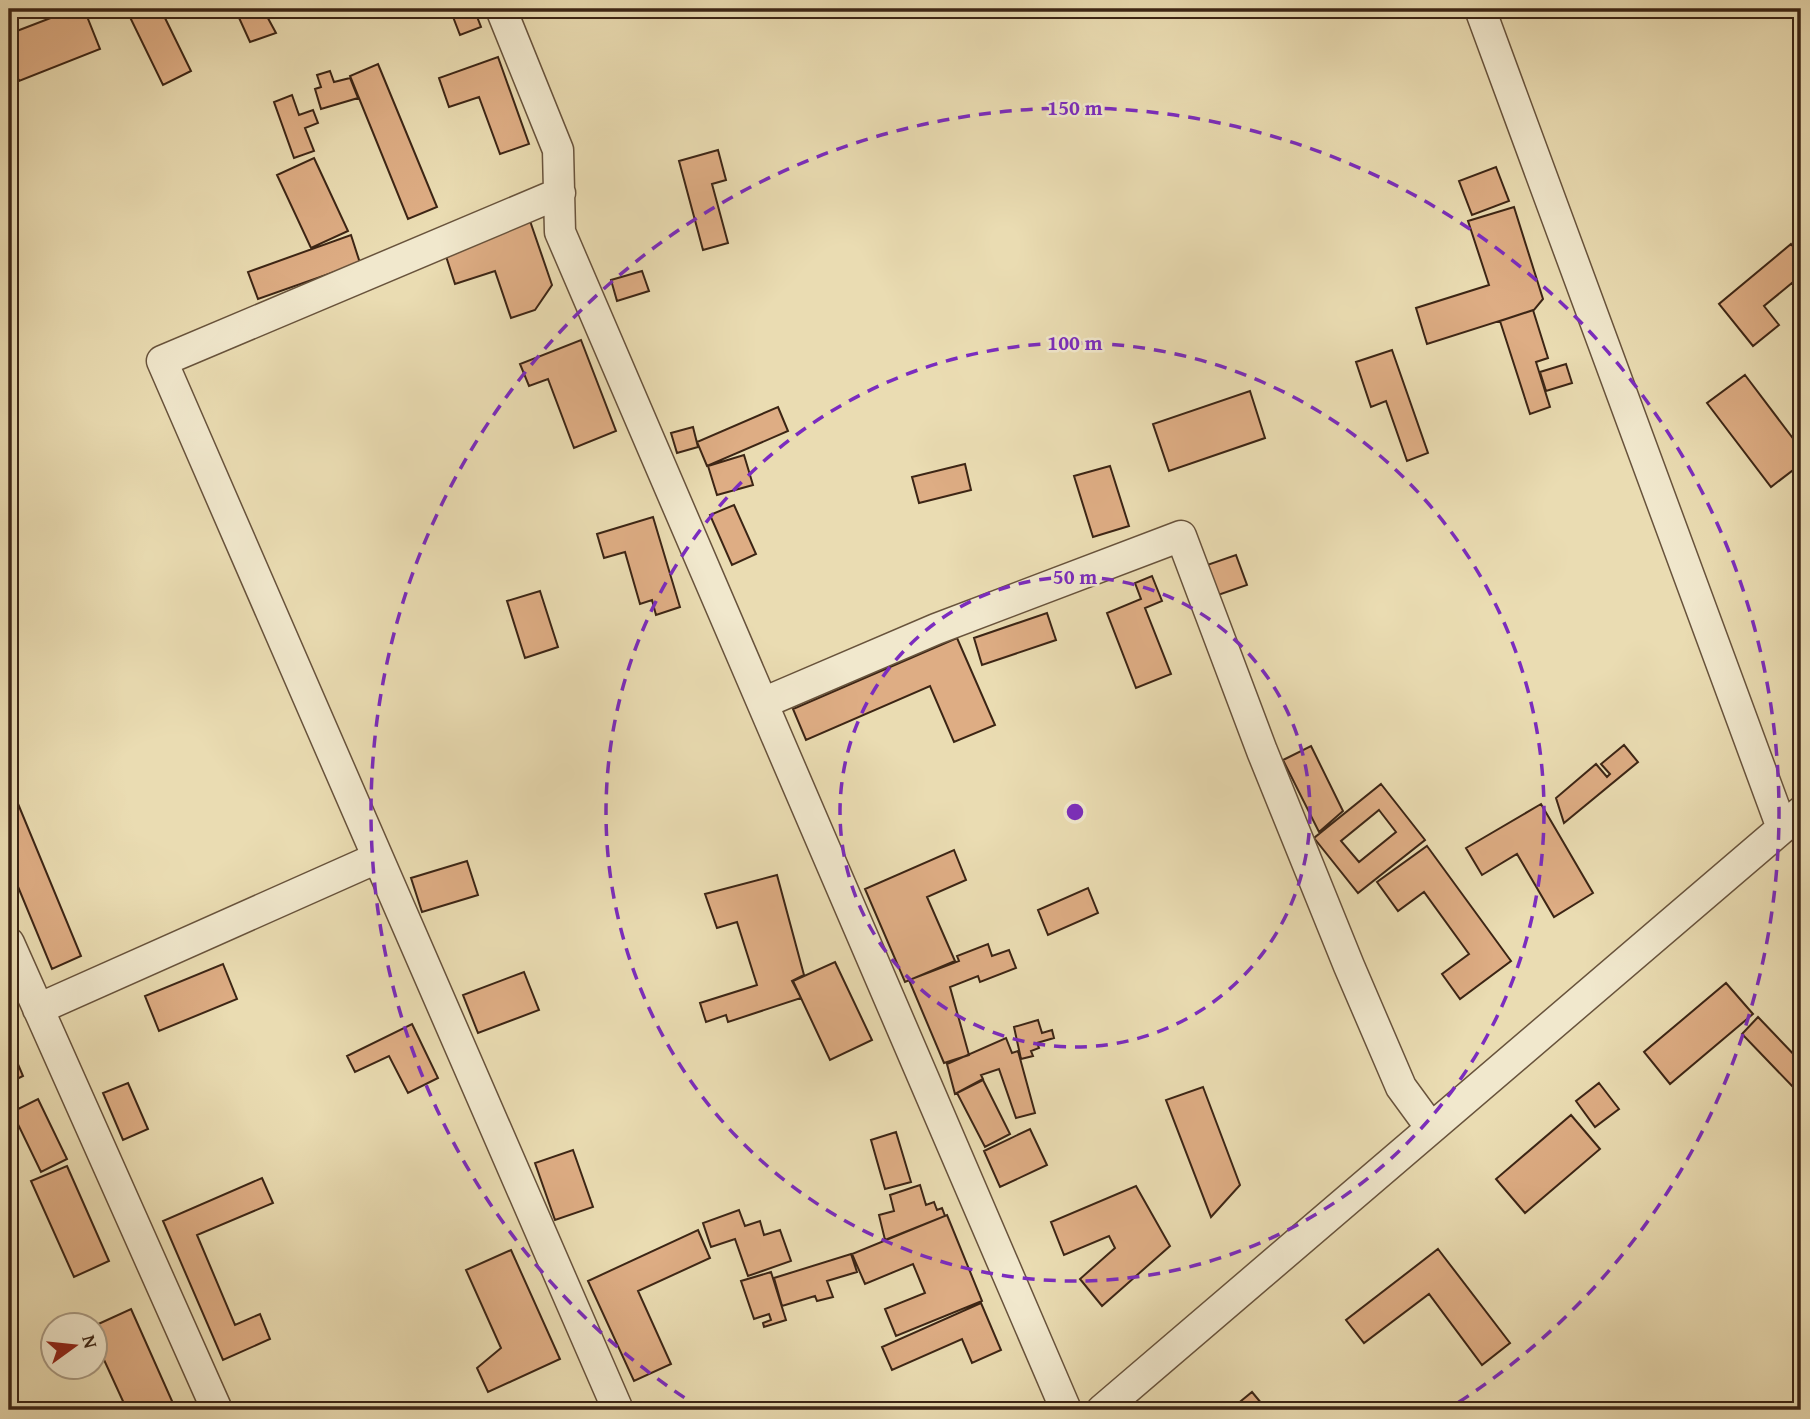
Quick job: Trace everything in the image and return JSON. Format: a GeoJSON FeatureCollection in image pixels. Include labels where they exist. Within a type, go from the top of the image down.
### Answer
{"type":"FeatureCollection","features":[{"type":"Feature","properties":{"kind":"street"},"geometry":{"type":"LineString","coordinates":[[501,9],[558,150],[560,232],[1066,1410]]}},
{"type":"Feature","properties":{"kind":"street"},"geometry":{"type":"LineString","coordinates":[[1117,1405],[1431,1128],[1791,820],[1480,9]]}},
{"type":"Feature","properties":{"kind":"street"},"geometry":{"type":"LineString","coordinates":[[560,193],[162,361],[618,1410]]}},
{"type":"Feature","properties":{"kind":"street"},"geometry":{"type":"LineString","coordinates":[[763,703],[936,629],[1181,536],[1262,751],[1349,966],[1401,1087],[1431,1128]]}},
{"type":"Feature","properties":{"kind":"street"},"geometry":{"type":"LineString","coordinates":[[38,1009],[377,858]]}},
{"type":"Feature","properties":{"kind":"street"},"geometry":{"type":"LineString","coordinates":[[9,943],[217,1410]]}},
{"type":"Feature","properties":{"kind":"building"},"geometry":{"type":"Polygon","coordinates":[[[74,9],[84,9],[100,49],[19,81],[14,69],[9,71],[9,34],[74,9]]]}},
{"type":"Feature","properties":{"kind":"building"},"geometry":{"type":"Polygon","coordinates":[[[126,9],[193,9],[165,18],[191,71],[163,85],[126,9]]]}},
{"type":"Feature","properties":{"kind":"building"},"geometry":{"type":"Polygon","coordinates":[[[235,9],[263,9],[276,33],[250,42],[235,9]]]}},
{"type":"Feature","properties":{"kind":"building"},"geometry":{"type":"Polygon","coordinates":[[[450,9],[474,9],[481,27],[460,35],[450,9]]]}},
{"type":"Feature","properties":{"kind":"building"},"geometry":{"type":"Polygon","coordinates":[[[498,57],[529,144],[500,154],[479,97],[449,107],[439,78],[498,57]]]}},
{"type":"Feature","properties":{"kind":"building"},"geometry":{"type":"Polygon","coordinates":[[[378,64],[437,207],[408,219],[350,76],[378,64]]]}},
{"type":"Feature","properties":{"kind":"building"},"geometry":{"type":"Polygon","coordinates":[[[330,71],[334,82],[350,78],[358,98],[321,109],[315,89],[321,87],[317,75],[330,71]]]}},
{"type":"Feature","properties":{"kind":"building"},"geometry":{"type":"Polygon","coordinates":[[[292,95],[299,115],[313,110],[318,123],[305,128],[314,151],[294,158],[274,102],[292,95]]]}},
{"type":"Feature","properties":{"kind":"building"},"geometry":{"type":"Polygon","coordinates":[[[718,150],[726,180],[712,184],[728,243],[703,250],[679,161],[718,150]]]}},
{"type":"Feature","properties":{"kind":"building"},"geometry":{"type":"Polygon","coordinates":[[[314,158],[348,231],[311,248],[277,175],[314,158]]]}},
{"type":"Feature","properties":{"kind":"building"},"geometry":{"type":"Polygon","coordinates":[[[1496,167],[1509,201],[1472,215],[1459,181],[1496,167]]]}},
{"type":"Feature","properties":{"kind":"building"},"geometry":{"type":"Polygon","coordinates":[[[1514,207],[1543,299],[1534,310],[1427,344],[1416,308],[1489,285],[1468,221],[1514,207]]]}},
{"type":"Feature","properties":{"kind":"building"},"geometry":{"type":"Polygon","coordinates":[[[529,218],[552,285],[535,310],[511,318],[495,271],[455,284],[443,247],[529,218]]]}},
{"type":"Feature","properties":{"kind":"building"},"geometry":{"type":"Polygon","coordinates":[[[351,235],[360,263],[258,299],[248,272],[351,235]]]}},
{"type":"Feature","properties":{"kind":"building"},"geometry":{"type":"Polygon","coordinates":[[[1791,244],[1801,257],[1801,294],[1792,283],[1764,306],[1779,325],[1753,346],[1719,304],[1791,244]]]}},
{"type":"Feature","properties":{"kind":"building"},"geometry":{"type":"Polygon","coordinates":[[[642,271],[649,291],[617,301],[611,280],[642,271]]]}},
{"type":"Feature","properties":{"kind":"building"},"geometry":{"type":"Polygon","coordinates":[[[1533,310],[1548,358],[1536,362],[1550,407],[1530,414],[1500,321],[1533,310]]]}},
{"type":"Feature","properties":{"kind":"building"},"geometry":{"type":"Polygon","coordinates":[[[581,340],[616,431],[574,448],[548,379],[529,386],[520,364],[581,340]]]}},
{"type":"Feature","properties":{"kind":"building"},"geometry":{"type":"Polygon","coordinates":[[[1392,350],[1428,453],[1407,461],[1386,401],[1371,407],[1356,362],[1392,350]]]}},
{"type":"Feature","properties":{"kind":"building"},"geometry":{"type":"Polygon","coordinates":[[[1566,364],[1572,383],[1546,391],[1540,372],[1566,364]]]}},
{"type":"Feature","properties":{"kind":"building"},"geometry":{"type":"Polygon","coordinates":[[[1745,375],[1801,449],[1801,464],[1771,487],[1707,403],[1745,375]]]}},
{"type":"Feature","properties":{"kind":"building"},"geometry":{"type":"Polygon","coordinates":[[[1250,391],[1265,438],[1169,471],[1153,424],[1250,391]]]}},
{"type":"Feature","properties":{"kind":"building"},"geometry":{"type":"Polygon","coordinates":[[[778,407],[788,431],[707,466],[697,442],[778,407]]]}},
{"type":"Feature","properties":{"kind":"building"},"geometry":{"type":"Polygon","coordinates":[[[693,427],[698,447],[677,453],[671,433],[693,427]]]}},
{"type":"Feature","properties":{"kind":"building"},"geometry":{"type":"Polygon","coordinates":[[[744,455],[753,485],[717,495],[708,466],[744,455]]]}},
{"type":"Feature","properties":{"kind":"building"},"geometry":{"type":"Polygon","coordinates":[[[965,464],[971,490],[919,503],[912,477],[965,464]]]}},
{"type":"Feature","properties":{"kind":"building"},"geometry":{"type":"Polygon","coordinates":[[[1110,466],[1129,526],[1093,537],[1074,476],[1110,466]]]}},
{"type":"Feature","properties":{"kind":"building"},"geometry":{"type":"Polygon","coordinates":[[[734,505],[756,554],[732,565],[710,515],[734,505]]]}},
{"type":"Feature","properties":{"kind":"building"},"geometry":{"type":"Polygon","coordinates":[[[653,517],[680,607],[656,615],[652,600],[640,604],[625,552],[604,558],[597,534],[653,517]]]}},
{"type":"Feature","properties":{"kind":"building"},"geometry":{"type":"Polygon","coordinates":[[[1236,555],[1247,585],[1218,595],[1207,565],[1236,555]]]}},
{"type":"Feature","properties":{"kind":"building"},"geometry":{"type":"Polygon","coordinates":[[[1152,576],[1162,601],[1145,608],[1171,674],[1136,688],[1107,613],[1141,599],[1135,583],[1152,576]]]}},
{"type":"Feature","properties":{"kind":"building"},"geometry":{"type":"Polygon","coordinates":[[[540,591],[558,647],[525,658],[507,601],[540,591]]]}},
{"type":"Feature","properties":{"kind":"building"},"geometry":{"type":"Polygon","coordinates":[[[1047,613],[1056,640],[982,665],[974,638],[1047,613]]]}},
{"type":"Feature","properties":{"kind":"building"},"geometry":{"type":"Polygon","coordinates":[[[957,638],[995,725],[954,742],[930,686],[806,740],[793,709],[957,638]]]}},
{"type":"Feature","properties":{"kind":"building"},"geometry":{"type":"Polygon","coordinates":[[[1624,745],[1638,762],[1564,823],[1556,798],[1596,764],[1607,777],[1610,774],[1601,764],[1624,745]]]}},
{"type":"Feature","properties":{"kind":"building"},"geometry":{"type":"Polygon","coordinates":[[[1311,746],[1343,811],[1319,832],[1283,760],[1311,746]]]}},
{"type":"Feature","properties":{"kind":"building"},"geometry":{"type":"Polygon","coordinates":[[[9,782],[81,956],[52,969],[9,865],[9,782]]]}},
{"type":"Feature","properties":{"kind":"building"},"geometry":{"type":"Polygon","coordinates":[[[1381,784],[1425,840],[1358,893],[1314,838],[1381,784]],[[1379,810],[1341,841],[1359,862],[1396,832],[1379,810]]]}},
{"type":"Feature","properties":{"kind":"building"},"geometry":{"type":"Polygon","coordinates":[[[1541,804],[1593,893],[1554,917],[1517,854],[1482,875],[1466,848],[1541,804]]]}},
{"type":"Feature","properties":{"kind":"building"},"geometry":{"type":"Polygon","coordinates":[[[1427,846],[1511,961],[1460,999],[1442,974],[1469,954],[1424,892],[1398,911],[1377,882],[1427,846]]]}},
{"type":"Feature","properties":{"kind":"building"},"geometry":{"type":"Polygon","coordinates":[[[954,850],[966,880],[927,897],[955,961],[905,982],[865,889],[954,850]]]}},
{"type":"Feature","properties":{"kind":"building"},"geometry":{"type":"Polygon","coordinates":[[[467,861],[478,895],[422,912],[411,878],[467,861]]]}},
{"type":"Feature","properties":{"kind":"building"},"geometry":{"type":"Polygon","coordinates":[[[777,875],[804,975],[792,981],[801,998],[728,1022],[726,1015],[706,1022],[700,1003],[757,985],[737,922],[717,928],[705,894],[777,875]]]}},
{"type":"Feature","properties":{"kind":"building"},"geometry":{"type":"Polygon","coordinates":[[[1088,888],[1098,913],[1048,935],[1038,910],[1088,888]]]}},
{"type":"Feature","properties":{"kind":"building"},"geometry":{"type":"Polygon","coordinates":[[[988,944],[992,956],[1009,950],[1016,968],[980,982],[978,976],[950,987],[969,1055],[944,1063],[909,980],[959,961],[957,956],[988,944]]]}},
{"type":"Feature","properties":{"kind":"building"},"geometry":{"type":"Polygon","coordinates":[[[835,962],[872,1040],[830,1060],[793,981],[835,962]]]}},
{"type":"Feature","properties":{"kind":"building"},"geometry":{"type":"Polygon","coordinates":[[[223,964],[237,999],[159,1031],[145,996],[223,964]]]}},
{"type":"Feature","properties":{"kind":"building"},"geometry":{"type":"Polygon","coordinates":[[[524,972],[539,1010],[478,1033],[463,995],[524,972]]]}},
{"type":"Feature","properties":{"kind":"building"},"geometry":{"type":"Polygon","coordinates":[[[1726,983],[1753,1014],[1670,1084],[1644,1052],[1726,983]]]}},
{"type":"Feature","properties":{"kind":"building"},"geometry":{"type":"Polygon","coordinates":[[[1758,1017],[1801,1062],[1801,1083],[1795,1089],[1742,1034],[1758,1017]]]}},
{"type":"Feature","properties":{"kind":"building"},"geometry":{"type":"Polygon","coordinates":[[[1038,1020],[1042,1033],[1052,1030],[1054,1038],[1037,1043],[1039,1048],[1031,1051],[1033,1056],[1021,1059],[1014,1027],[1038,1020]]]}},
{"type":"Feature","properties":{"kind":"building"},"geometry":{"type":"Polygon","coordinates":[[[412,1024],[438,1078],[408,1093],[389,1056],[355,1072],[347,1056],[412,1024]]]}},
{"type":"Feature","properties":{"kind":"building"},"geometry":{"type":"Polygon","coordinates":[[[1006,1038],[1012,1053],[1018,1051],[1035,1113],[1016,1118],[999,1069],[981,1075],[983,1079],[955,1094],[947,1064],[1006,1038]]]}},
{"type":"Feature","properties":{"kind":"building"},"geometry":{"type":"Polygon","coordinates":[[[9,1043],[23,1076],[9,1083],[9,1043]]]}},
{"type":"Feature","properties":{"kind":"building"},"geometry":{"type":"Polygon","coordinates":[[[983,1080],[1010,1134],[985,1147],[957,1093],[983,1080]]]}},
{"type":"Feature","properties":{"kind":"building"},"geometry":{"type":"Polygon","coordinates":[[[128,1083],[148,1129],[123,1140],[103,1093],[128,1083]]]}},
{"type":"Feature","properties":{"kind":"building"},"geometry":{"type":"Polygon","coordinates":[[[1599,1083],[1619,1109],[1595,1127],[1576,1101],[1599,1083]]]}},
{"type":"Feature","properties":{"kind":"building"},"geometry":{"type":"Polygon","coordinates":[[[1203,1087],[1240,1185],[1211,1217],[1166,1100],[1203,1087]]]}},
{"type":"Feature","properties":{"kind":"building"},"geometry":{"type":"Polygon","coordinates":[[[38,1099],[67,1159],[41,1172],[12,1112],[38,1099]]]}},
{"type":"Feature","properties":{"kind":"building"},"geometry":{"type":"Polygon","coordinates":[[[1571,1115],[1600,1149],[1525,1213],[1496,1179],[1571,1115]]]}},
{"type":"Feature","properties":{"kind":"building"},"geometry":{"type":"Polygon","coordinates":[[[1030,1129],[1047,1165],[1000,1187],[984,1151],[1030,1129]]]}},
{"type":"Feature","properties":{"kind":"building"},"geometry":{"type":"Polygon","coordinates":[[[896,1132],[911,1182],[885,1189],[871,1140],[896,1132]]]}},
{"type":"Feature","properties":{"kind":"building"},"geometry":{"type":"Polygon","coordinates":[[[573,1150],[593,1207],[555,1220],[535,1163],[573,1150]]]}},
{"type":"Feature","properties":{"kind":"building"},"geometry":{"type":"Polygon","coordinates":[[[67,1166],[109,1261],[74,1277],[31,1181],[67,1166]]]}},
{"type":"Feature","properties":{"kind":"building"},"geometry":{"type":"Polygon","coordinates":[[[262,1178],[273,1203],[197,1235],[235,1325],[260,1314],[270,1339],[223,1360],[163,1221],[262,1178]]]}},
{"type":"Feature","properties":{"kind":"building"},"geometry":{"type":"Polygon","coordinates":[[[920,1185],[926,1205],[934,1202],[937,1210],[942,1208],[945,1216],[885,1240],[879,1215],[894,1211],[890,1195],[920,1185]]]}},
{"type":"Feature","properties":{"kind":"building"},"geometry":{"type":"Polygon","coordinates":[[[1136,1186],[1170,1246],[1102,1306],[1080,1279],[1115,1248],[1109,1236],[1064,1255],[1051,1222],[1136,1186]]]}},
{"type":"Feature","properties":{"kind":"building"},"geometry":{"type":"Polygon","coordinates":[[[739,1210],[745,1226],[760,1221],[764,1235],[780,1230],[791,1261],[748,1276],[735,1239],[711,1247],[703,1223],[739,1210]]]}},
{"type":"Feature","properties":{"kind":"building"},"geometry":{"type":"Polygon","coordinates":[[[947,1215],[982,1301],[896,1336],[885,1309],[925,1293],[913,1264],[865,1284],[852,1254],[947,1215]]]}},
{"type":"Feature","properties":{"kind":"building"},"geometry":{"type":"Polygon","coordinates":[[[698,1230],[710,1258],[638,1291],[671,1364],[634,1381],[588,1281],[698,1230]]]}},
{"type":"Feature","properties":{"kind":"building"},"geometry":{"type":"Polygon","coordinates":[[[1438,1249],[1510,1343],[1482,1365],[1429,1294],[1364,1343],[1346,1320],[1438,1249]]]}},
{"type":"Feature","properties":{"kind":"building"},"geometry":{"type":"Polygon","coordinates":[[[511,1250],[560,1359],[488,1392],[477,1368],[501,1348],[466,1270],[511,1250]]]}},
{"type":"Feature","properties":{"kind":"building"},"geometry":{"type":"Polygon","coordinates":[[[851,1254],[857,1272],[827,1281],[833,1297],[817,1301],[815,1296],[782,1306],[774,1278],[851,1254]]]}},
{"type":"Feature","properties":{"kind":"building"},"geometry":{"type":"Polygon","coordinates":[[[771,1272],[786,1320],[764,1327],[763,1323],[771,1320],[769,1314],[754,1319],[741,1281],[771,1272]]]}},
{"type":"Feature","properties":{"kind":"building"},"geometry":{"type":"Polygon","coordinates":[[[981,1303],[1001,1350],[972,1363],[962,1339],[892,1370],[882,1347],[981,1303]]]}},
{"type":"Feature","properties":{"kind":"building"},"geometry":{"type":"Polygon","coordinates":[[[131,1309],[176,1410],[127,1410],[108,1369],[108,1320],[131,1309]]]}},
{"type":"Feature","properties":{"kind":"building"},"geometry":{"type":"Polygon","coordinates":[[[1252,1392],[1267,1410],[1230,1410],[1252,1392]]]}}]}
